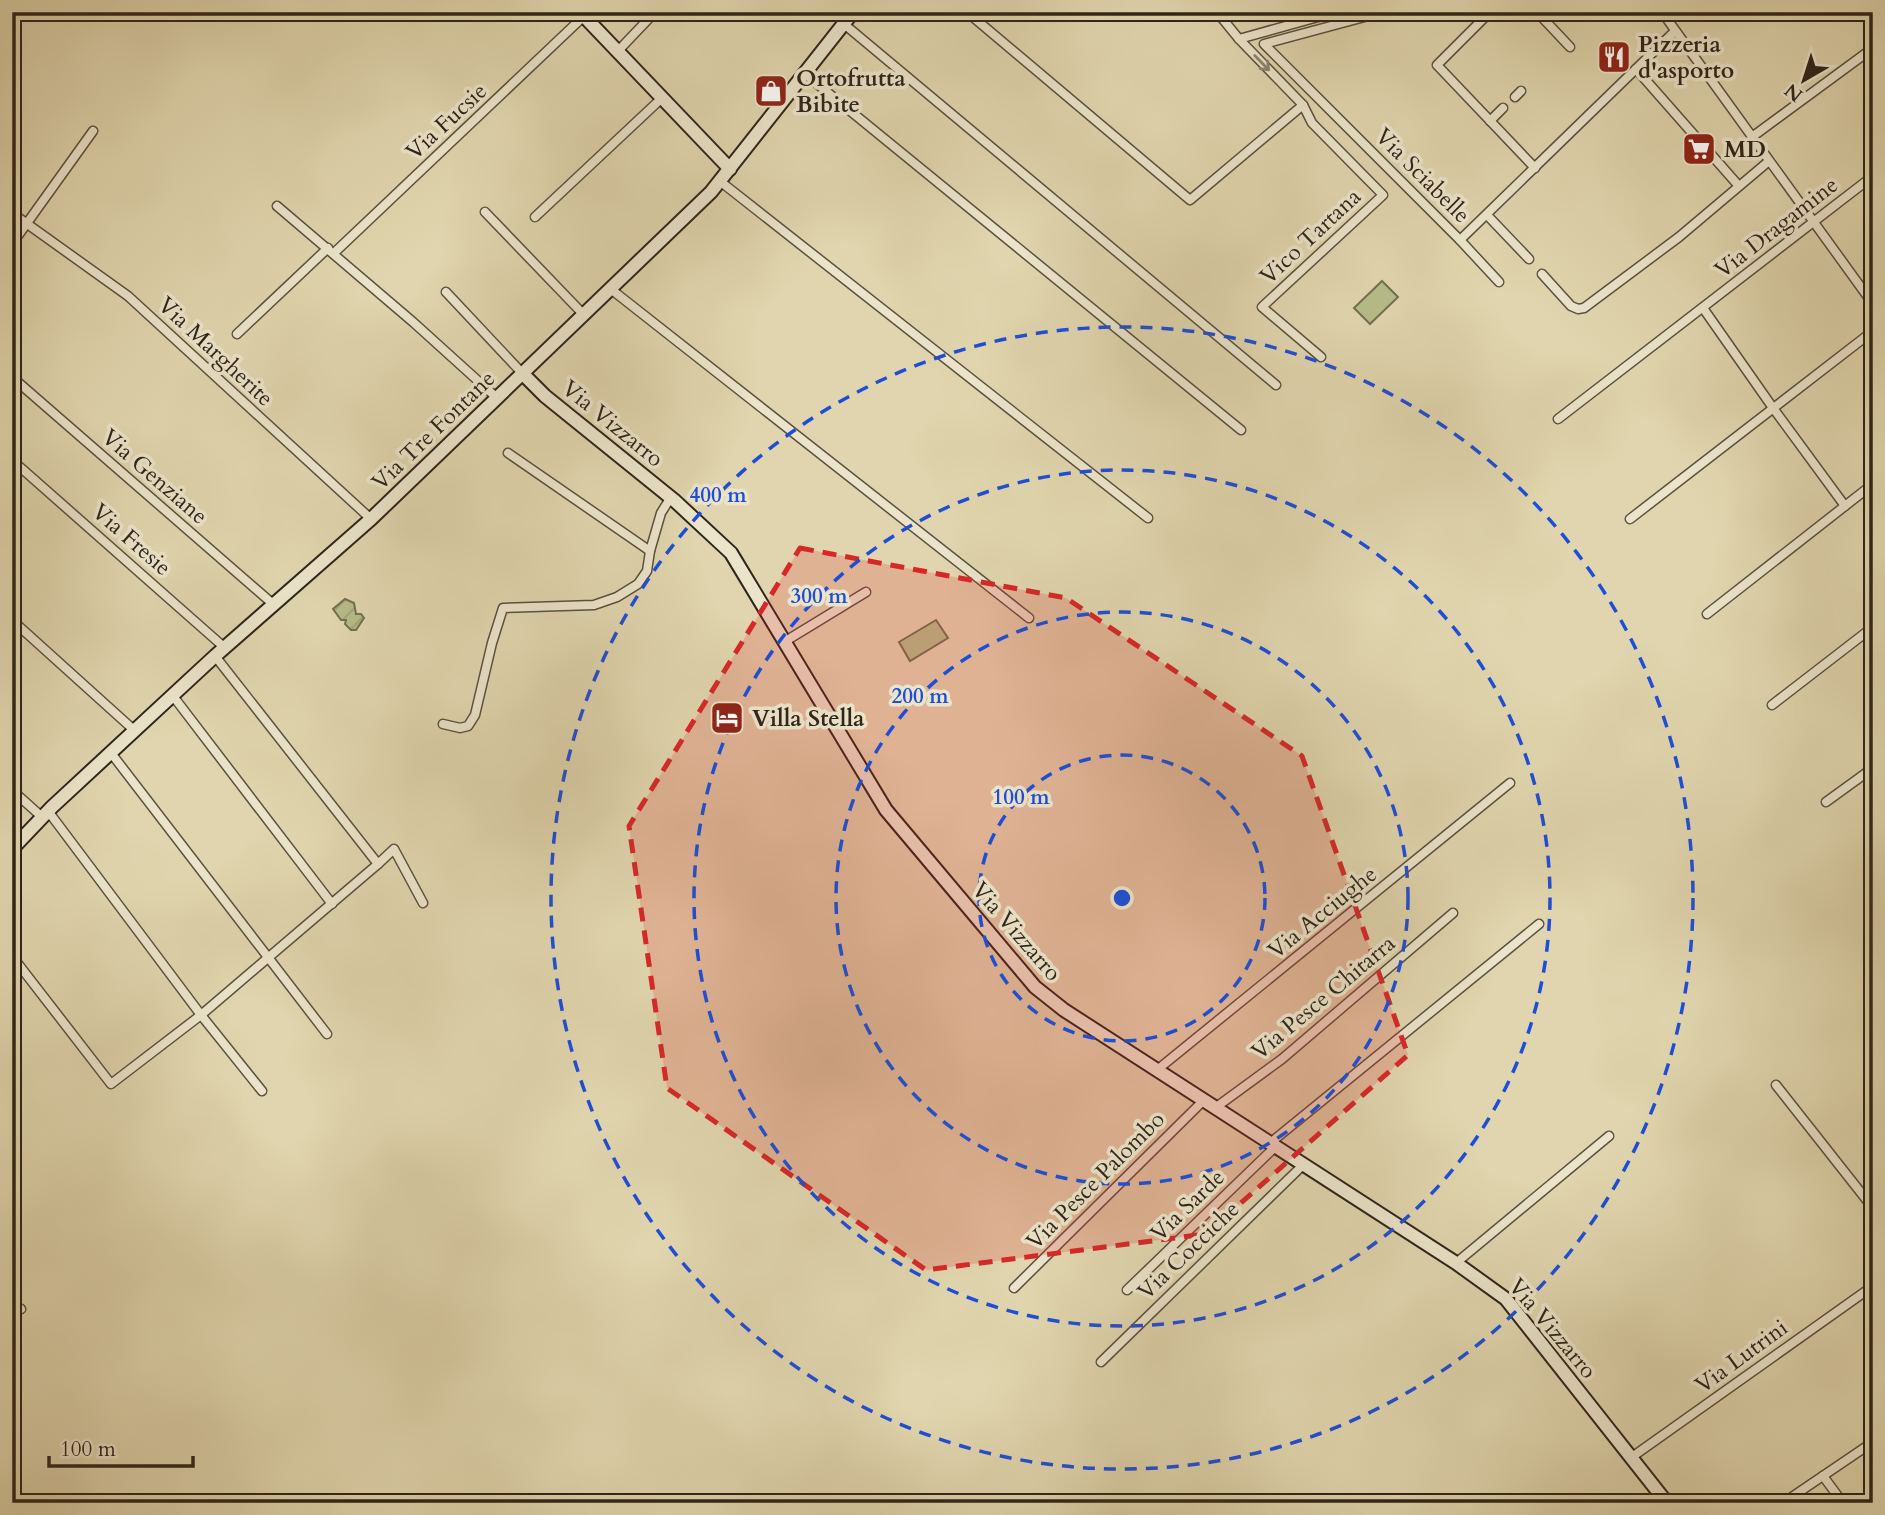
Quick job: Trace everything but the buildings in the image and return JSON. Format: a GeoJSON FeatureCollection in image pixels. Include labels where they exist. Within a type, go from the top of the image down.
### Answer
{"type":"FeatureCollection","features":[{"type":"Feature","properties":{"kind":"street"},"geometry":{"type":"LineString","coordinates":[[618,51],[655,12]]}},
{"type":"Feature","properties":{"kind":"street"},"geometry":{"type":"LineString","coordinates":[[835,12],[848,19],[1276,384]]}},
{"type":"Feature","properties":{"kind":"street"},"geometry":{"type":"LineString","coordinates":[[967,12],[1190,200],[1303,105]]}},
{"type":"Feature","properties":{"kind":"street","name":"Vico Tartana"},"geometry":{"type":"LineString","coordinates":[[1217,12],[1239,39],[1303,105],[1312,123],[1383,195],[1262,307],[1321,357]]}},
{"type":"Feature","properties":{"kind":"street"},"geometry":{"type":"LineString","coordinates":[[1239,39],[1336,12]]}},
{"type":"Feature","properties":{"kind":"street","name":"Via Sciabelle"},"geometry":{"type":"LineString","coordinates":[[1383,12],[1264,44],[1460,240],[1675,31]]}},
{"type":"Feature","properties":{"kind":"street"},"geometry":{"type":"LineString","coordinates":[[1490,12],[1437,65],[1535,168]]}},
{"type":"Feature","properties":{"kind":"street"},"geometry":{"type":"LineString","coordinates":[[1537,12],[1570,47]]}},
{"type":"Feature","properties":{"kind":"street"},"geometry":{"type":"LineString","coordinates":[[1662,12],[1873,304]]}},
{"type":"Feature","properties":{"kind":"street"},"geometry":{"type":"LineString","coordinates":[[582,14],[730,169]]}},
{"type":"Feature","properties":{"kind":"street","name":"Via Fucsie"},"geometry":{"type":"LineString","coordinates":[[237,334],[331,251],[582,14]]}},
{"type":"Feature","properties":{"kind":"street","name":"Via Tre Fontane"},"geometry":{"type":"LineString","coordinates":[[12,849],[45,814],[215,656],[370,519],[612,290],[721,182],[848,19]]}},
{"type":"Feature","properties":{"kind":"street"},"geometry":{"type":"LineString","coordinates":[[1752,137],[1873,48]]}},
{"type":"Feature","properties":{"kind":"street"},"geometry":{"type":"LineString","coordinates":[[1636,69],[1738,185]]}},
{"type":"Feature","properties":{"kind":"street"},"geometry":{"type":"LineString","coordinates":[[805,74],[1241,430]]}},
{"type":"Feature","properties":{"kind":"street"},"geometry":{"type":"LineString","coordinates":[[535,217],[663,97]]}},
{"type":"Feature","properties":{"kind":"street"},"geometry":{"type":"LineString","coordinates":[[1490,121],[1503,108]]}},
{"type":"Feature","properties":{"kind":"street"},"geometry":{"type":"LineString","coordinates":[[12,244],[93,131]]}},
{"type":"Feature","properties":{"kind":"street"},"geometry":{"type":"LineString","coordinates":[[1542,274],[1572,306],[1584,308],[1679,237],[1769,161]]}},
{"type":"Feature","properties":{"kind":"street","name":"Via Dragamine"},"geometry":{"type":"LineString","coordinates":[[1558,419],[1873,176]]}},
{"type":"Feature","properties":{"kind":"street"},"geometry":{"type":"LineString","coordinates":[[721,182],[1147,518]]}},
{"type":"Feature","properties":{"kind":"street"},"geometry":{"type":"LineString","coordinates":[[277,206],[497,398]]}},
{"type":"Feature","properties":{"kind":"street"},"geometry":{"type":"LineString","coordinates":[[485,212],[584,315]]}},
{"type":"Feature","properties":{"kind":"street","name":"Via Margherite"},"geometry":{"type":"LineString","coordinates":[[12,213],[128,296],[370,519]]}},
{"type":"Feature","properties":{"kind":"street"},"geometry":{"type":"LineString","coordinates":[[1487,215],[1529,259]]}},
{"type":"Feature","properties":{"kind":"street"},"geometry":{"type":"LineString","coordinates":[[1460,240],[1499,282]]}},
{"type":"Feature","properties":{"kind":"street"},"geometry":{"type":"LineString","coordinates":[[612,290],[1029,618]]}},
{"type":"Feature","properties":{"kind":"street"},"geometry":{"type":"LineString","coordinates":[[446,292],[522,373]]}},
{"type":"Feature","properties":{"kind":"street"},"geometry":{"type":"LineString","coordinates":[[1703,308],[1845,506]]}},
{"type":"Feature","properties":{"kind":"street"},"geometry":{"type":"LineString","coordinates":[[1630,519],[1873,331]]}},
{"type":"Feature","properties":{"kind":"street","name":"Via Vizzarro"},"geometry":{"type":"LineString","coordinates":[[522,373],[545,396],[671,497],[736,559],[886,810],[1047,998],[1271,1146],[1456,1263],[1506,1299],[1667,1503]]}},
{"type":"Feature","properties":{"kind":"street","name":"Via Genziane"},"geometry":{"type":"LineString","coordinates":[[12,377],[274,604]]}},
{"type":"Feature","properties":{"kind":"street"},"geometry":{"type":"LineString","coordinates":[[508,453],[650,551]]}},
{"type":"Feature","properties":{"kind":"street","name":"Via Fresie"},"geometry":{"type":"LineString","coordinates":[[12,460],[225,648]]}},
{"type":"Feature","properties":{"kind":"street"},"geometry":{"type":"LineString","coordinates":[[1707,614],[1873,484]]}},
{"type":"Feature","properties":{"kind":"street"},"geometry":{"type":"LineString","coordinates":[[443,724],[460,728],[468,726],[475,715],[503,608],[584,606],[617,597],[644,579],[661,513],[671,497]]}},
{"type":"Feature","properties":{"kind":"street"},"geometry":{"type":"LineString","coordinates":[[784,642],[866,592]]}},
{"type":"Feature","properties":{"kind":"street"},"geometry":{"type":"LineString","coordinates":[[12,620],[135,731]]}},
{"type":"Feature","properties":{"kind":"street"},"geometry":{"type":"LineString","coordinates":[[1772,705],[1873,627]]}},
{"type":"Feature","properties":{"kind":"street"},"geometry":{"type":"LineString","coordinates":[[215,656],[379,864]]}},
{"type":"Feature","properties":{"kind":"street"},"geometry":{"type":"LineString","coordinates":[[173,696],[332,904]]}},
{"type":"Feature","properties":{"kind":"street"},"geometry":{"type":"LineString","coordinates":[[111,753],[327,1034]]}},
{"type":"Feature","properties":{"kind":"street"},"geometry":{"type":"LineString","coordinates":[[1826,802],[1869,770],[1873,781]]}},
{"type":"Feature","properties":{"kind":"street","name":"Via Acciughe"},"geometry":{"type":"LineString","coordinates":[[1157,1070],[1510,783]]}},
{"type":"Feature","properties":{"kind":"street"},"geometry":{"type":"LineString","coordinates":[[12,790],[45,814],[262,1091]]}},
{"type":"Feature","properties":{"kind":"street"},"geometry":{"type":"LineString","coordinates":[[12,957],[111,1084],[201,1015],[394,849],[423,903]]}},
{"type":"Feature","properties":{"kind":"street","name":"Via Pesce Chitarra"},"geometry":{"type":"LineString","coordinates":[[1215,1108],[1282,1059],[1453,913]]}},
{"type":"Feature","properties":{"kind":"street","name":"Via Sarde"},"geometry":{"type":"LineString","coordinates":[[1127,1290],[1271,1146],[1539,924]]}},
{"type":"Feature","properties":{"kind":"street"},"geometry":{"type":"LineString","coordinates":[[1776,1085],[1873,1208]]}},
{"type":"Feature","properties":{"kind":"street","name":"Via Pesce Palombo"},"geometry":{"type":"LineString","coordinates":[[1014,1287],[1203,1101]]}},
{"type":"Feature","properties":{"kind":"street"},"geometry":{"type":"LineString","coordinates":[[1456,1263],[1609,1136]]}},
{"type":"Feature","properties":{"kind":"street","name":"Via Cocciche"},"geometry":{"type":"LineString","coordinates":[[1101,1362],[1302,1166]]}},
{"type":"Feature","properties":{"kind":"street","name":"Via Lutrini"},"geometry":{"type":"LineString","coordinates":[[1632,1457],[1873,1286]]}},
{"type":"Feature","properties":{"kind":"street"},"geometry":{"type":"LineString","coordinates":[[1783,1503],[1873,1442]]}},
{"type":"Feature","properties":{"kind":"street"},"geometry":{"type":"LineString","coordinates":[[1823,1476],[1843,1503]]}},
{"type":"Feature","properties":{"kind":"highlighted area"},"geometry":{"type":"Polygon","coordinates":[[[800,548],[1066,598],[1302,756],[1408,1055],[1206,1234],[926,1270],[667,1088],[629,826],[800,548]]]}},
{"type":"Feature","properties":{"kind":"green space"},"geometry":{"type":"Polygon","coordinates":[[[1382,281],[1398,297],[1370,324],[1354,308],[1382,281]]]}},
{"type":"Feature","properties":{"kind":"green space"},"geometry":{"type":"Polygon","coordinates":[[[345,599],[354,603],[356,614],[361,614],[364,618],[356,630],[351,630],[345,624],[346,620],[341,620],[333,609],[345,599]]]}},
{"type":"Feature","properties":{"kind":"green space"},"geometry":{"type":"Polygon","coordinates":[[[936,620],[948,638],[910,661],[899,642],[936,620]]]}},
{"type":"Feature","properties":{"kind":"place","name":"Pizzeria d'asporto"},"geometry":{"type":"Point","coordinates":[1614,57]}},
{"type":"Feature","properties":{"kind":"place","name":"Ortofrutta Bibite"},"geometry":{"type":"Point","coordinates":[771,91]}},
{"type":"Feature","properties":{"kind":"place","name":"MD"},"geometry":{"type":"Point","coordinates":[1699,149]}},
{"type":"Feature","properties":{"kind":"place","name":"Villa Stella"},"geometry":{"type":"Point","coordinates":[727,718]}}]}
